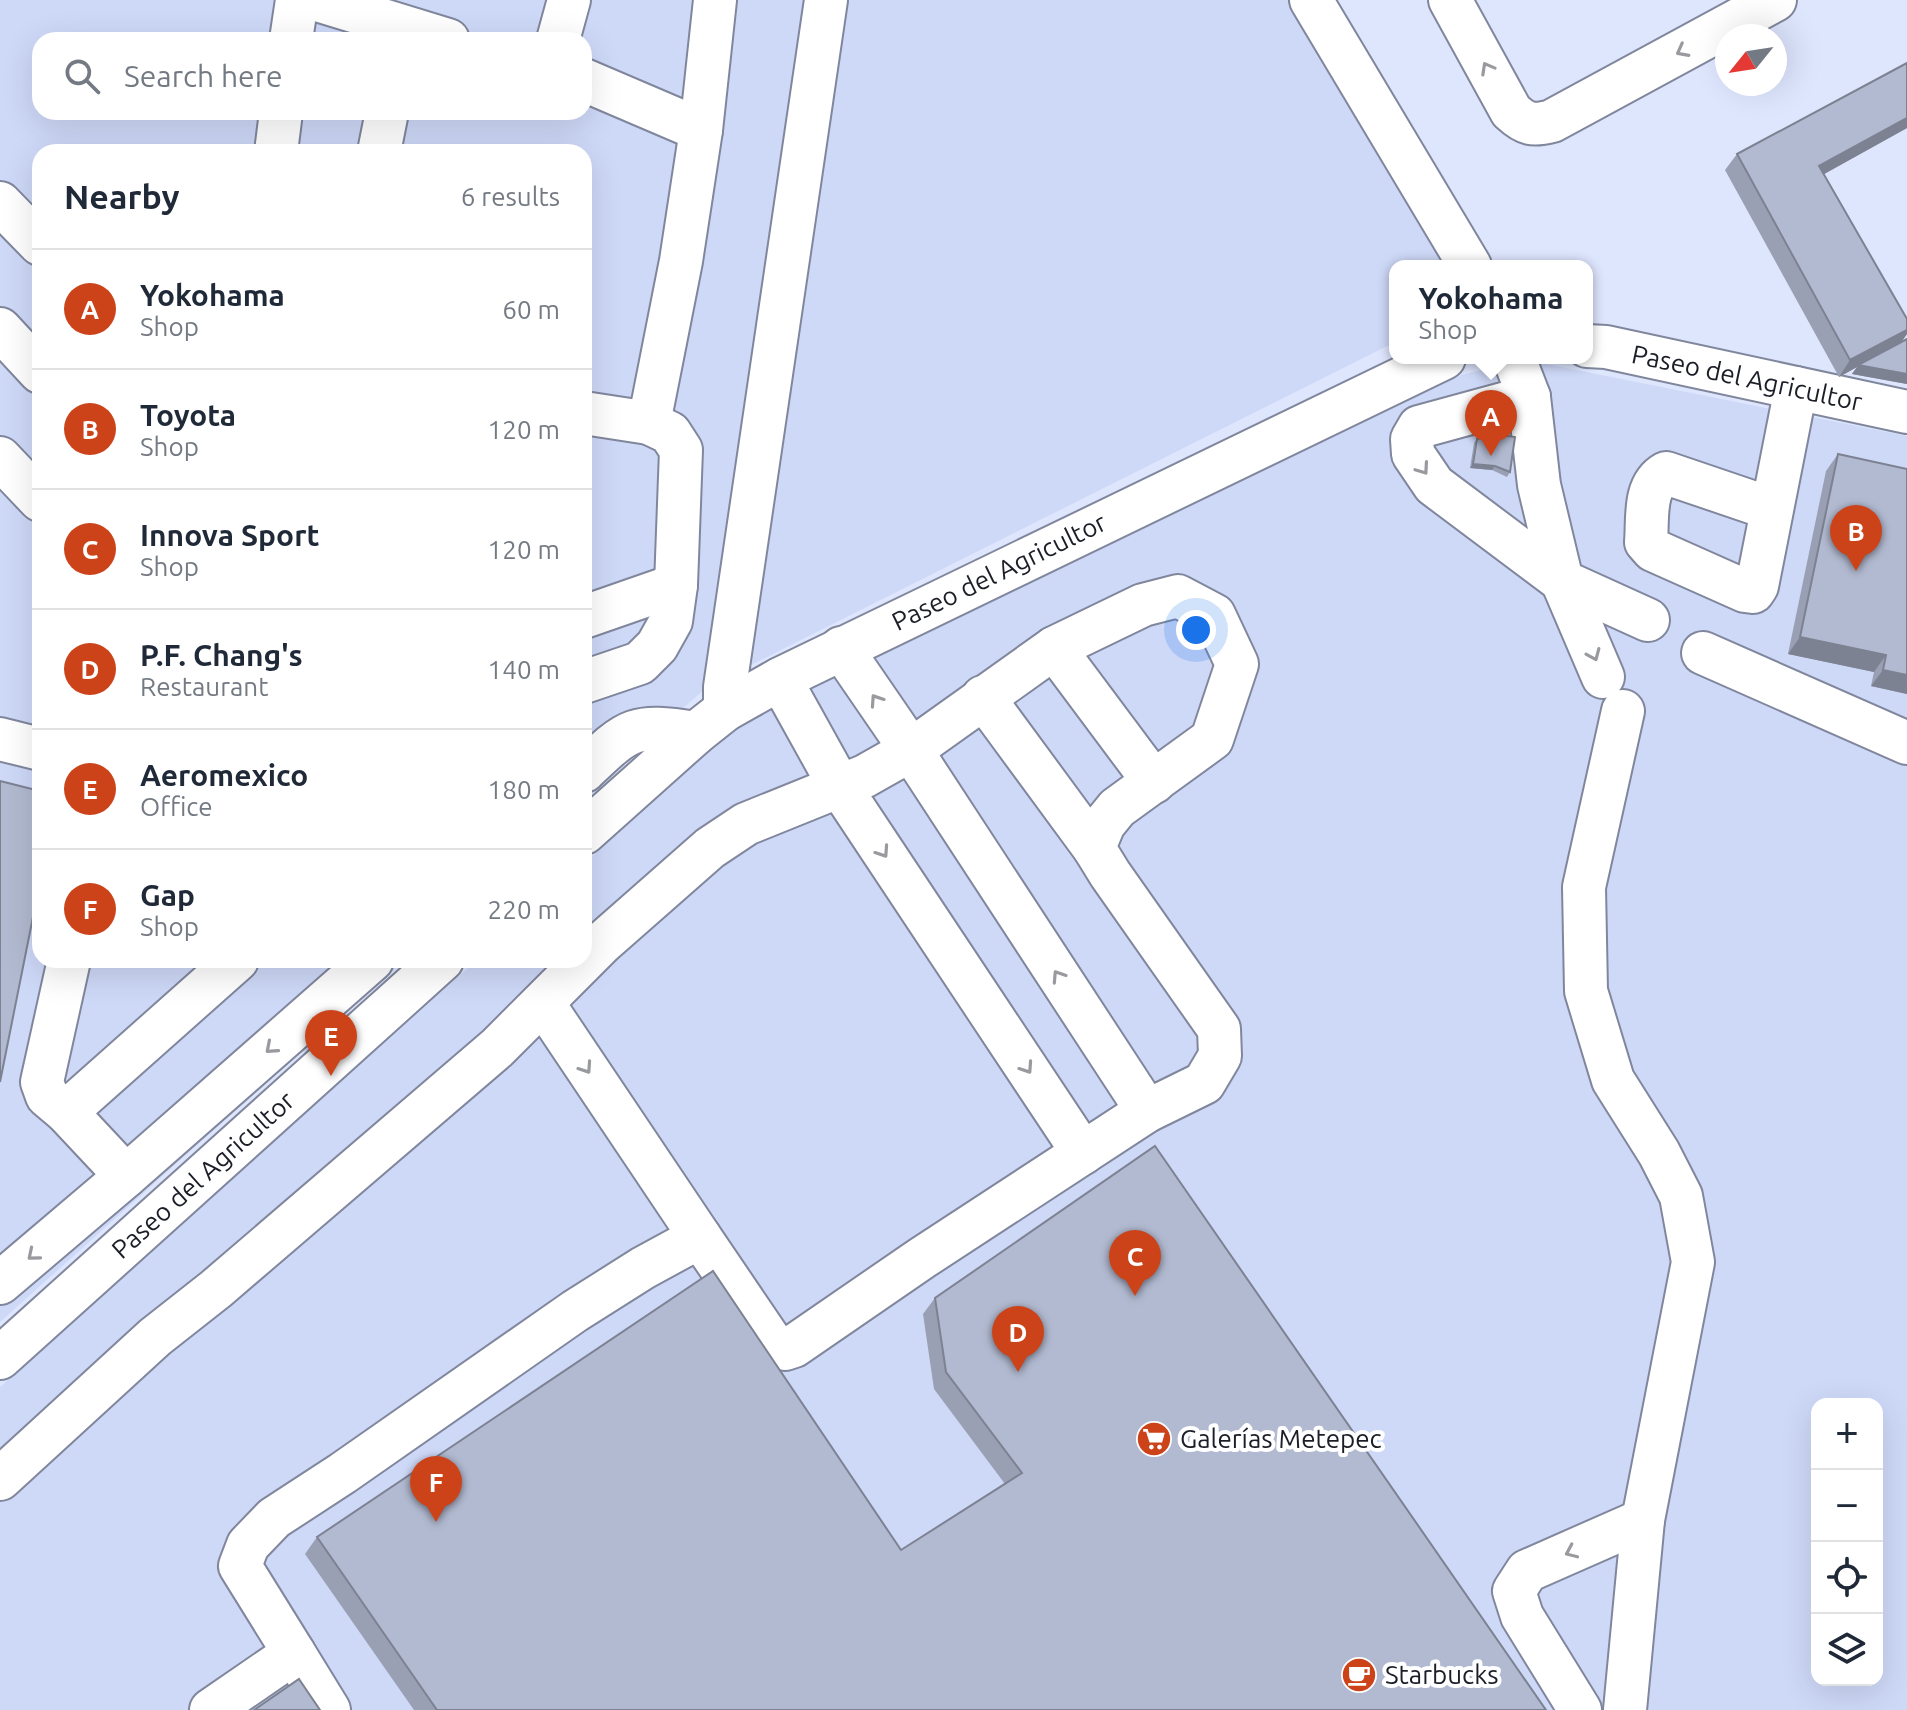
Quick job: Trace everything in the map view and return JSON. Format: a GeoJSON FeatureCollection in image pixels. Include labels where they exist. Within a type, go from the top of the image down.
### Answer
{"type":"FeatureCollection","features":[{"type":"Feature","properties":{"kind":"street"},"geometry":{"type":"LineString","coordinates":[[292,32],[297,0]]}},
{"type":"Feature","properties":{"kind":"street"},"geometry":{"type":"LineString","coordinates":[[317,0],[399,32]]}},
{"type":"Feature","properties":{"kind":"street"},"geometry":{"type":"LineString","coordinates":[[560,32],[569,0]]}},
{"type":"Feature","properties":{"kind":"street"},"geometry":{"type":"LineString","coordinates":[[649,423],[681,261],[701,130],[715,0]]}},
{"type":"Feature","properties":{"kind":"street"},"geometry":{"type":"LineString","coordinates":[[599,743],[655,726],[710,722],[725,687],[826,0]]}},
{"type":"Feature","properties":{"kind":"street"},"geometry":{"type":"LineString","coordinates":[[1311,0],[1466,260]]}},
{"type":"Feature","properties":{"kind":"street"},"geometry":{"type":"LineString","coordinates":[[1450,0],[1511,111],[1523,123],[1533,126],[1552,121],[1775,0]]}},
{"type":"Feature","properties":{"kind":"street"},"geometry":{"type":"LineString","coordinates":[[592,83],[701,130]]}},
{"type":"Feature","properties":{"kind":"street"},"geometry":{"type":"LineString","coordinates":[[277,144],[280,120]]}},
{"type":"Feature","properties":{"kind":"street"},"geometry":{"type":"LineString","coordinates":[[381,144],[385,120]]}},
{"type":"Feature","properties":{"kind":"street"},"geometry":{"type":"LineString","coordinates":[[0,203],[32,236]]}},
{"type":"Feature","properties":{"kind":"street"},"geometry":{"type":"LineString","coordinates":[[0,329],[32,363]]}},
{"type":"Feature","properties":{"kind":"street","name":"Paseo del Agricultor"},"geometry":{"type":"LineString","coordinates":[[1593,346],[1907,412]]}},
{"type":"Feature","properties":{"kind":"street","name":"Paseo del Agricultor"},"geometry":{"type":"LineString","coordinates":[[592,826],[710,722],[780,679],[1432,364]]}},
{"type":"Feature","properties":{"kind":"street"},"geometry":{"type":"LineString","coordinates":[[1516,364],[1529,397],[1539,485],[1562,581],[1613,694],[1584,887],[1586,991],[1613,1080],[1659,1153],[1681,1196],[1693,1262],[1643,1520],[1625,1710]]}},
{"type":"Feature","properties":{"kind":"street"},"geometry":{"type":"LineString","coordinates":[[1772,509],[1796,388]]}},
{"type":"Feature","properties":{"kind":"street"},"geometry":{"type":"LineString","coordinates":[[1529,397],[1419,427],[1412,439],[1413,454],[1434,485],[1562,581],[1648,620]]}},
{"type":"Feature","properties":{"kind":"street"},"geometry":{"type":"LineString","coordinates":[[592,414],[649,423],[670,433],[681,450],[676,585],[671,621],[657,646],[640,663],[592,679]]}},
{"type":"Feature","properties":{"kind":"street"},"geometry":{"type":"LineString","coordinates":[[0,458],[32,492]]}},
{"type":"Feature","properties":{"kind":"street"},"geometry":{"type":"LineString","coordinates":[[592,614],[676,585]]}},
{"type":"Feature","properties":{"kind":"street"},"geometry":{"type":"LineString","coordinates":[[592,954],[710,848],[746,824],[780,808],[840,787],[911,750],[1054,648],[1143,605],[1178,596],[1214,615],[1237,664],[1212,739],[1117,808],[1104,824],[1094,848]]}},
{"type":"Feature","properties":{"kind":"street"},"geometry":{"type":"LineString","coordinates":[[841,648],[1147,1111]]}},
{"type":"Feature","properties":{"kind":"street"},"geometry":{"type":"LineString","coordinates":[[1054,648],[1154,782]]}},
{"type":"Feature","properties":{"kind":"street"},"geometry":{"type":"LineString","coordinates":[[1703,653],[1907,743]]}},
{"type":"Feature","properties":{"kind":"street"},"geometry":{"type":"LineString","coordinates":[[780,679],[840,787],[1083,1153]]}},
{"type":"Feature","properties":{"kind":"street"},"geometry":{"type":"LineString","coordinates":[[543,1003],[765,1336],[774,1346],[785,1349],[794,1346],[1147,1111],[1204,1083],[1220,1056],[1219,1029],[1094,848],[983,697]]}},
{"type":"Feature","properties":{"kind":"street"},"geometry":{"type":"LineString","coordinates":[[0,739],[32,747]]}},
{"type":"Feature","properties":{"kind":"street"},"geometry":{"type":"LineString","coordinates":[[67,968],[42,1082],[47,1096],[126,1176]]}},
{"type":"Feature","properties":{"kind":"street"},"geometry":{"type":"LineString","coordinates":[[66,1112],[228,968]]}},
{"type":"Feature","properties":{"kind":"street"},"geometry":{"type":"LineString","coordinates":[[0,1283],[363,968]]}},
{"type":"Feature","properties":{"kind":"street","name":"Paseo del Agricultor"},"geometry":{"type":"LineString","coordinates":[[0,1358],[433,968]]}},
{"type":"Feature","properties":{"kind":"street"},"geometry":{"type":"LineString","coordinates":[[0,1479],[155,1337],[216,1289],[497,1048],[578,968]]}},
{"type":"Feature","properties":{"kind":"street"},"geometry":{"type":"LineString","coordinates":[[65,1229],[100,1267]]}},
{"type":"Feature","properties":{"kind":"street"},"geometry":{"type":"LineString","coordinates":[[329,1710],[240,1566],[248,1545],[274,1518],[575,1311],[700,1237]]}},
{"type":"Feature","properties":{"kind":"street"},"geometry":{"type":"LineString","coordinates":[[1580,1710],[1522,1616],[1514,1591],[1527,1571],[1643,1520]]}},
{"type":"Feature","properties":{"kind":"street"},"geometry":{"type":"LineString","coordinates":[[211,1710],[294,1653]]}},
{"type":"Feature","properties":{"kind":"shaded area"},"geometry":{"type":"Polygon","coordinates":[[[0,0],[1332,0],[1492,260],[1389,260],[1389,345],[707,687],[592,790],[592,144],[32,144],[32,968],[394,968],[0,1322],[0,0]]]}},
{"type":"Feature","properties":{"kind":"shaded area"},"geometry":{"type":"Polygon","coordinates":[[[1503,364],[1546,364],[1907,436],[1907,1710],[0,1710],[0,1387],[468,968],[592,968],[592,857],[738,726],[1415,388],[1503,364]]]}},
{"type":"Feature","properties":{"kind":"building"},"geometry":{"type":"Polygon","coordinates":[[[1907,63],[1907,118],[1819,166],[1907,319],[1907,330],[1850,360],[1737,154],[1907,63]]]}},
{"type":"Feature","properties":{"kind":"building"},"geometry":{"type":"Polygon","coordinates":[[[1907,339],[1907,374],[1858,365],[1907,339]]]}},
{"type":"Feature","properties":{"kind":"building"},"geometry":{"type":"Polygon","coordinates":[[[1494,434],[1515,437],[1510,472],[1495,466],[1473,464],[1477,439],[1494,434]]]}},
{"type":"Feature","properties":{"kind":"building"},"geometry":{"type":"Polygon","coordinates":[[[1838,454],[1907,469],[1907,675],[1883,670],[1886,655],[1800,637],[1838,454]]]}},
{"type":"Feature","properties":{"kind":"building"},"geometry":{"type":"Polygon","coordinates":[[[0,781],[32,789],[32,922],[0,1082],[0,781]]]}},
{"type":"Feature","properties":{"kind":"building","name":"Galerías Metepec"},"geometry":{"type":"Polygon","coordinates":[[[1155,1146],[1546,1710],[437,1710],[317,1537],[713,1271],[901,1550],[1022,1473],[946,1372],[935,1298],[1155,1146]]]}},
{"type":"Feature","properties":{"kind":"building"},"geometry":{"type":"Polygon","coordinates":[[[299,1679],[320,1710],[254,1710],[299,1679]]]}},
{"type":"Feature","properties":{"kind":"place","name":"Yokohama"},"geometry":{"type":"Point","coordinates":[1491,456]}},
{"type":"Feature","properties":{"kind":"place","name":"Toyota"},"geometry":{"type":"Point","coordinates":[1856,571]}},
{"type":"Feature","properties":{"kind":"place","name":"Aeromexico"},"geometry":{"type":"Point","coordinates":[331,1076]}},
{"type":"Feature","properties":{"kind":"place","name":"Innova Sport"},"geometry":{"type":"Point","coordinates":[1135,1296]}},
{"type":"Feature","properties":{"kind":"place","name":"P.F. Chang's"},"geometry":{"type":"Point","coordinates":[1018,1372]}},
{"type":"Feature","properties":{"kind":"place","name":"Galerías Metepec"},"geometry":{"type":"Point","coordinates":[1154,1439]}},
{"type":"Feature","properties":{"kind":"place","name":"Gap"},"geometry":{"type":"Point","coordinates":[436,1522]}},
{"type":"Feature","properties":{"kind":"place","name":"Starbucks"},"geometry":{"type":"Point","coordinates":[1359,1675]}}]}
